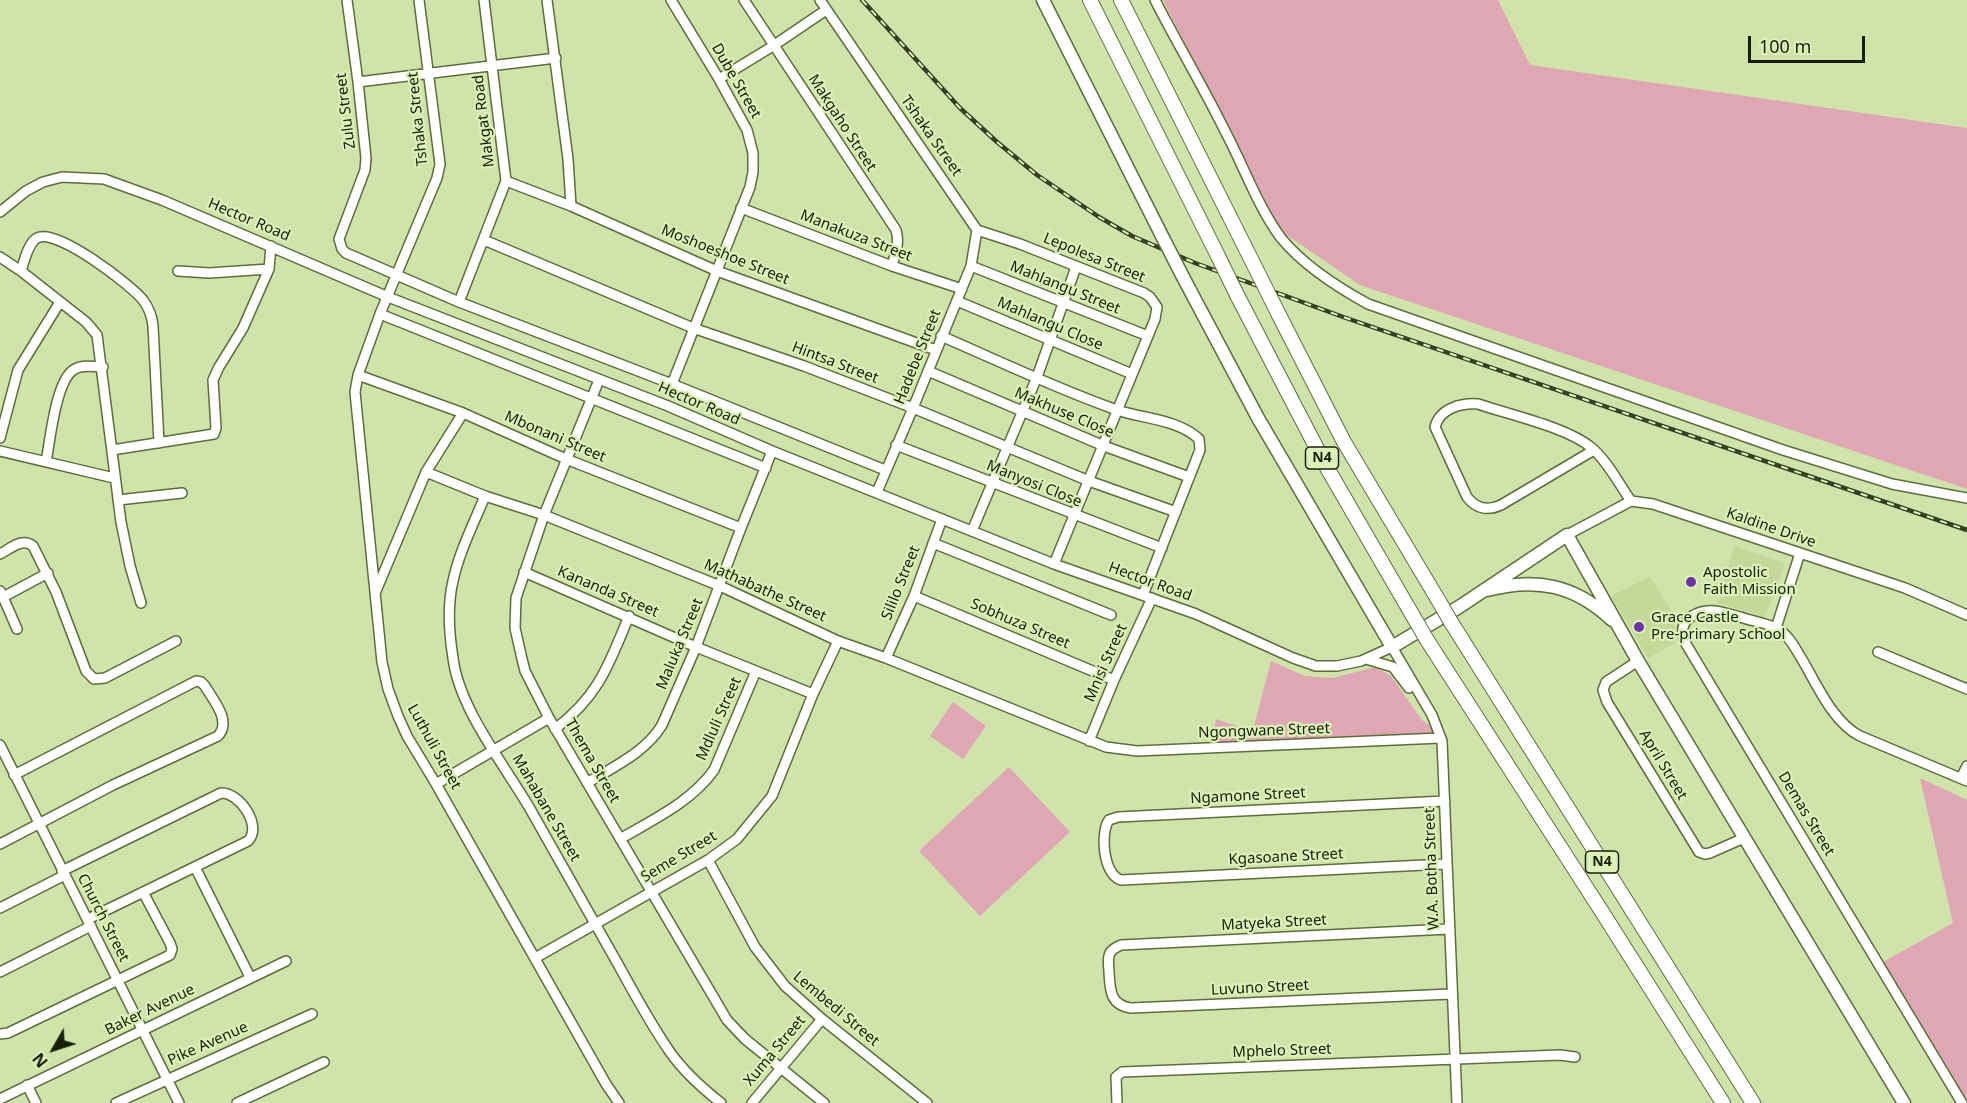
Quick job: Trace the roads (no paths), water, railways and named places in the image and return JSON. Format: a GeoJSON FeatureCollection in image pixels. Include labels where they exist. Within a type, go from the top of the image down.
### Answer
{"type":"FeatureCollection","features":[{"type":"Feature","properties":{"kind":"highway","name":"N4"},"geometry":{"type":"LineString","coordinates":[[1090,0],[1237,295],[1326,466],[1427,640],[1605,915],[1723,1103]]}},
{"type":"Feature","properties":{"kind":"highway","name":"N4"},"geometry":{"type":"LineString","coordinates":[[1121,0],[1344,442],[1451,622],[1753,1103]]}},
{"type":"Feature","properties":{"kind":"main road"},"geometry":{"type":"LineString","coordinates":[[1042,0],[1183,277],[1258,418],[1392,647],[1567,535],[1638,661],[1905,1103]]}},
{"type":"Feature","properties":{"kind":"main road"},"geometry":{"type":"LineString","coordinates":[[1480,592],[1528,584],[1567,590],[1597,606],[1612,620],[1630,645]]}},
{"type":"Feature","properties":{"kind":"street","name":"Zulu Street"},"geometry":{"type":"LineString","coordinates":[[342,249],[339,239],[365,170],[366,149],[346,0]]}},
{"type":"Feature","properties":{"kind":"street","name":"Tshaka Street"},"geometry":{"type":"LineString","coordinates":[[388,297],[437,178],[440,164],[419,0]]}},
{"type":"Feature","properties":{"kind":"street","name":"Makgat Road"},"geometry":{"type":"LineString","coordinates":[[459,302],[506,182],[484,0]]}},
{"type":"Feature","properties":{"kind":"street"},"geometry":{"type":"LineString","coordinates":[[548,0],[571,206]]}},
{"type":"Feature","properties":{"kind":"street","name":"Dube Street"},"geometry":{"type":"LineString","coordinates":[[671,0],[747,130],[753,153],[750,187],[672,384]]}},
{"type":"Feature","properties":{"kind":"street","name":"Makgaho Street"},"geometry":{"type":"LineString","coordinates":[[744,0],[896,231],[898,238],[892,266]]}},
{"type":"Feature","properties":{"kind":"street","name":"Tshaka Street"},"geometry":{"type":"LineString","coordinates":[[820,0],[977,230]]}},
{"type":"Feature","properties":{"kind":"street"},"geometry":{"type":"LineString","coordinates":[[1155,0],[1281,238],[1339,288],[1368,304],[1783,450],[1892,484],[1967,498]]}},
{"type":"Feature","properties":{"kind":"street"},"geometry":{"type":"LineString","coordinates":[[719,79],[826,10]]}},
{"type":"Feature","properties":{"kind":"street"},"geometry":{"type":"LineString","coordinates":[[358,82],[556,57]]}},
{"type":"Feature","properties":{"kind":"street","name":"Hector Road"},"geometry":{"type":"LineString","coordinates":[[0,212],[26,191],[43,182],[62,177],[104,179],[140,191],[388,297],[668,406],[772,451],[1054,564],[1196,614],[1293,658],[1316,666],[1337,666],[1365,659],[1392,647]]}},
{"type":"Feature","properties":{"kind":"street","name":"Moshoeshoe Street"},"geometry":{"type":"LineString","coordinates":[[506,182],[571,206],[717,271],[936,350]]}},
{"type":"Feature","properties":{"kind":"street","name":"Manakuza Street"},"geometry":{"type":"LineString","coordinates":[[741,207],[892,266],[962,289]]}},
{"type":"Feature","properties":{"kind":"street","name":"Hadebe Street"},"geometry":{"type":"LineString","coordinates":[[877,492],[971,266],[977,230]]}},
{"type":"Feature","properties":{"kind":"street","name":"Lepolesa Street"},"geometry":{"type":"LineString","coordinates":[[977,230],[1020,244],[1150,297],[1157,307],[1157,313],[1131,374],[1119,410],[1054,564]]}},
{"type":"Feature","properties":{"kind":"street"},"geometry":{"type":"LineString","coordinates":[[21,271],[33,240],[41,236],[47,237],[69,244],[86,254],[143,300],[152,319],[159,443]]}},
{"type":"Feature","properties":{"kind":"street","name":"Hintsa Street"},"geometry":{"type":"LineString","coordinates":[[484,240],[693,327],[804,366],[913,408],[1089,481],[1176,512]]}},
{"type":"Feature","properties":{"kind":"street"},"geometry":{"type":"LineString","coordinates":[[112,450],[207,436],[215,431],[213,390],[215,374],[243,328],[269,269],[272,246]]}},
{"type":"Feature","properties":{"kind":"street","name":"Hector Road"},"geometry":{"type":"LineString","coordinates":[[342,249],[352,256],[459,302],[672,384],[885,470]]}},
{"type":"Feature","properties":{"kind":"street"},"geometry":{"type":"LineString","coordinates":[[0,258],[21,271],[86,322],[97,335],[103,368],[114,478],[125,543],[141,603]]}},
{"type":"Feature","properties":{"kind":"street","name":"Mahlangu Street"},"geometry":{"type":"LineString","coordinates":[[971,266],[1148,336]]}},
{"type":"Feature","properties":{"kind":"street"},"geometry":{"type":"LineString","coordinates":[[972,531],[1037,377],[1076,267]]}},
{"type":"Feature","properties":{"kind":"street"},"geometry":{"type":"LineString","coordinates":[[178,271],[209,273],[269,269]]}},
{"type":"Feature","properties":{"kind":"street","name":"Luthuli Street"},"geometry":{"type":"LineString","coordinates":[[388,297],[358,375],[355,402],[382,662],[388,689],[407,736],[619,1103]]}},
{"type":"Feature","properties":{"kind":"street","name":"Mahlangu Close"},"geometry":{"type":"LineString","coordinates":[[957,301],[1131,374]]}},
{"type":"Feature","properties":{"kind":"street"},"geometry":{"type":"LineString","coordinates":[[0,438],[18,370],[60,302]]}},
{"type":"Feature","properties":{"kind":"street"},"geometry":{"type":"LineString","coordinates":[[380,314],[766,468]]}},
{"type":"Feature","properties":{"kind":"street"},"geometry":{"type":"LineString","coordinates":[[941,336],[1119,410],[1157,419],[1185,430],[1199,439],[1200,450],[1162,548],[1147,597]]}},
{"type":"Feature","properties":{"kind":"street"},"geometry":{"type":"LineString","coordinates":[[46,462],[64,380],[69,372],[78,367],[103,368]]}},
{"type":"Feature","properties":{"kind":"street","name":"Makhuse Close"},"geometry":{"type":"LineString","coordinates":[[928,371],[1104,446],[1189,477]]}},
{"type":"Feature","properties":{"kind":"street","name":"Mbonani Street"},"geometry":{"type":"LineString","coordinates":[[358,375],[463,413],[566,459],[741,528]]}},
{"type":"Feature","properties":{"kind":"street","name":"Thema Street"},"geometry":{"type":"LineString","coordinates":[[599,380],[544,515],[516,598],[515,628],[525,671],[555,729],[727,1020],[734,1030],[824,1103]]}},
{"type":"Feature","properties":{"kind":"street"},"geometry":{"type":"LineString","coordinates":[[1567,535],[1631,501],[1594,450],[1572,436],[1478,404],[1462,404],[1446,411],[1436,421],[1435,427],[1467,497],[1475,505],[1488,509],[1501,505],[1594,450]]}},
{"type":"Feature","properties":{"kind":"street"},"geometry":{"type":"LineString","coordinates":[[376,592],[426,472],[463,413]]}},
{"type":"Feature","properties":{"kind":"street","name":"Manyosi Close"},"geometry":{"type":"LineString","coordinates":[[896,445],[1162,548]]}},
{"type":"Feature","properties":{"kind":"street"},"geometry":{"type":"LineString","coordinates":[[0,451],[114,478]]}},
{"type":"Feature","properties":{"kind":"street","name":"Maluka Street"},"geometry":{"type":"LineString","coordinates":[[587,783],[639,750],[656,735],[696,647],[772,451]]}},
{"type":"Feature","properties":{"kind":"street","name":"Mathabathe Street"},"geometry":{"type":"LineString","coordinates":[[426,472],[485,496],[544,515],[720,586],[838,641],[886,658],[1089,741]]}},
{"type":"Feature","properties":{"kind":"street"},"geometry":{"type":"LineString","coordinates":[[118,500],[182,493]]}},
{"type":"Feature","properties":{"kind":"street","name":"Mahabane Street"},"geometry":{"type":"LineString","coordinates":[[485,496],[453,580],[449,618],[453,660],[467,705],[669,1051],[691,1077],[722,1103]]}},
{"type":"Feature","properties":{"kind":"street","name":"Kaldine Drive"},"geometry":{"type":"LineString","coordinates":[[1631,501],[1653,504],[1905,588],[1967,615]]}},
{"type":"Feature","properties":{"kind":"street","name":"Sililo Street"},"geometry":{"type":"LineString","coordinates":[[886,658],[914,596],[942,519]]}},
{"type":"Feature","properties":{"kind":"street"},"geometry":{"type":"LineString","coordinates":[[0,554],[21,543],[29,542],[35,549],[48,573],[74,634],[86,671],[94,679],[105,678],[176,641]]}},
{"type":"Feature","properties":{"kind":"street"},"geometry":{"type":"LineString","coordinates":[[933,543],[1111,615]]}},
{"type":"Feature","properties":{"kind":"street"},"geometry":{"type":"LineString","coordinates":[[1800,554],[1776,628],[1796,649],[1836,716],[1847,728],[1860,736],[1964,780],[1967,766]]}},
{"type":"Feature","properties":{"kind":"street","name":"Kananda Street"},"geometry":{"type":"LineString","coordinates":[[524,572],[696,647],[813,694]]}},
{"type":"Feature","properties":{"kind":"street"},"geometry":{"type":"LineString","coordinates":[[17,629],[1,594],[48,573]]}},
{"type":"Feature","properties":{"kind":"street","name":"Sobhuza Street"},"geometry":{"type":"LineString","coordinates":[[914,596],[1114,680]]}},
{"type":"Feature","properties":{"kind":"street","name":"Mnisi Street"},"geometry":{"type":"LineString","coordinates":[[1089,741],[1147,597]]}},
{"type":"Feature","properties":{"kind":"street","name":"Demas Street"},"geometry":{"type":"LineString","coordinates":[[1776,628],[1715,610],[1704,611],[1685,620],[1682,636],[1962,1103]]}},
{"type":"Feature","properties":{"kind":"street"},"geometry":{"type":"LineString","coordinates":[[555,729],[574,715],[597,688],[629,616]]}},
{"type":"Feature","properties":{"kind":"street","name":"Seme Street"},"geometry":{"type":"LineString","coordinates":[[535,958],[708,860],[737,839],[772,796],[813,694],[838,641]]}},
{"type":"Feature","properties":{"kind":"street","name":"W.A. Botha Street"},"geometry":{"type":"LineString","coordinates":[[1392,647],[1432,715],[1441,738],[1457,1103]]}},
{"type":"Feature","properties":{"kind":"street"},"geometry":{"type":"LineString","coordinates":[[1878,652],[1967,689]]}},
{"type":"Feature","properties":{"kind":"street"},"geometry":{"type":"LineString","coordinates":[[1365,659],[1395,668],[1419,703],[1432,715]]}},
{"type":"Feature","properties":{"kind":"street","name":"April Street"},"geometry":{"type":"LineString","coordinates":[[1638,661],[1604,686],[1604,694],[1613,711],[1699,852],[1710,853],[1744,838]]}},
{"type":"Feature","properties":{"kind":"street","name":"Mdluli Street"},"geometry":{"type":"LineString","coordinates":[[620,839],[684,801],[704,784],[714,770],[756,671]]}},
{"type":"Feature","properties":{"kind":"street"},"geometry":{"type":"LineString","coordinates":[[0,844],[113,785],[218,735],[223,727],[221,715],[203,684],[199,681],[194,682],[15,775]]}},
{"type":"Feature","properties":{"kind":"street"},"geometry":{"type":"LineString","coordinates":[[436,784],[549,718]]}},
{"type":"Feature","properties":{"kind":"street","name":"Ngongwane Street"},"geometry":{"type":"LineString","coordinates":[[1089,741],[1116,750],[1137,751],[1441,738]]}},
{"type":"Feature","properties":{"kind":"street","name":"Church Street"},"geometry":{"type":"LineString","coordinates":[[0,746],[179,1103]]}},
{"type":"Feature","properties":{"kind":"street"},"geometry":{"type":"LineString","coordinates":[[0,908],[64,873],[224,793],[231,795],[244,808],[252,825],[252,836],[248,841],[143,892],[0,972]]}},
{"type":"Feature","properties":{"kind":"street","name":"Ngamone Street"},"geometry":{"type":"LineString","coordinates":[[1129,880],[1115,878],[1107,867],[1104,831],[1107,823],[1114,818],[1445,801]]}},
{"type":"Feature","properties":{"kind":"street","name":"Lembedi Street"},"geometry":{"type":"LineString","coordinates":[[708,860],[763,959],[785,986],[822,1019],[927,1103]]}},
{"type":"Feature","properties":{"kind":"street","name":"Kgasoane Street"},"geometry":{"type":"LineString","coordinates":[[1129,880],[1445,864]]}},
{"type":"Feature","properties":{"kind":"street"},"geometry":{"type":"LineString","coordinates":[[195,867],[250,977]]}},
{"type":"Feature","properties":{"kind":"street"},"geometry":{"type":"LineString","coordinates":[[0,1034],[8,1033],[165,959],[171,952],[170,943],[143,892]]}},
{"type":"Feature","properties":{"kind":"street","name":"Matyeka Street"},"geometry":{"type":"LineString","coordinates":[[1108,960],[1115,948],[1121,945],[1449,929]]}},
{"type":"Feature","properties":{"kind":"street","name":"Luvuno Street"},"geometry":{"type":"LineString","coordinates":[[1108,960],[1110,993],[1113,1000],[1119,1005],[1131,1008],[1451,994]]}},
{"type":"Feature","properties":{"kind":"street","name":"Baker Avenue"},"geometry":{"type":"LineString","coordinates":[[0,1099],[286,961]]}},
{"type":"Feature","properties":{"kind":"street","name":"Pike Avenue"},"geometry":{"type":"LineString","coordinates":[[116,1103],[312,1014]]}},
{"type":"Feature","properties":{"kind":"street","name":"Xuma Street"},"geometry":{"type":"LineString","coordinates":[[752,1103],[822,1019]]}},
{"type":"Feature","properties":{"kind":"street","name":"Mphelo Street"},"geometry":{"type":"LineString","coordinates":[[1117,1103],[1115,1081],[1122,1072],[1560,1055],[1575,1057]]}},
{"type":"Feature","properties":{"kind":"street"},"geometry":{"type":"LineString","coordinates":[[237,1103],[324,1062]]}},
{"type":"Feature","properties":{"kind":"street"},"geometry":{"type":"LineString","coordinates":[[27,1085],[36,1103]]}},
{"type":"Feature","properties":{"kind":"railway"},"geometry":{"type":"LineString","coordinates":[[862,0],[960,108],[997,142],[1037,175],[1099,217],[1132,236],[1195,263],[1346,318],[1967,530]]}},
{"type":"Feature","properties":{"kind":"place","name":"Apostolic Faith Mission"},"geometry":{"type":"Point","coordinates":[1691,582]}},
{"type":"Feature","properties":{"kind":"place","name":"Grace Castle Pre-primary School"},"geometry":{"type":"Point","coordinates":[1639,627]}}]}
